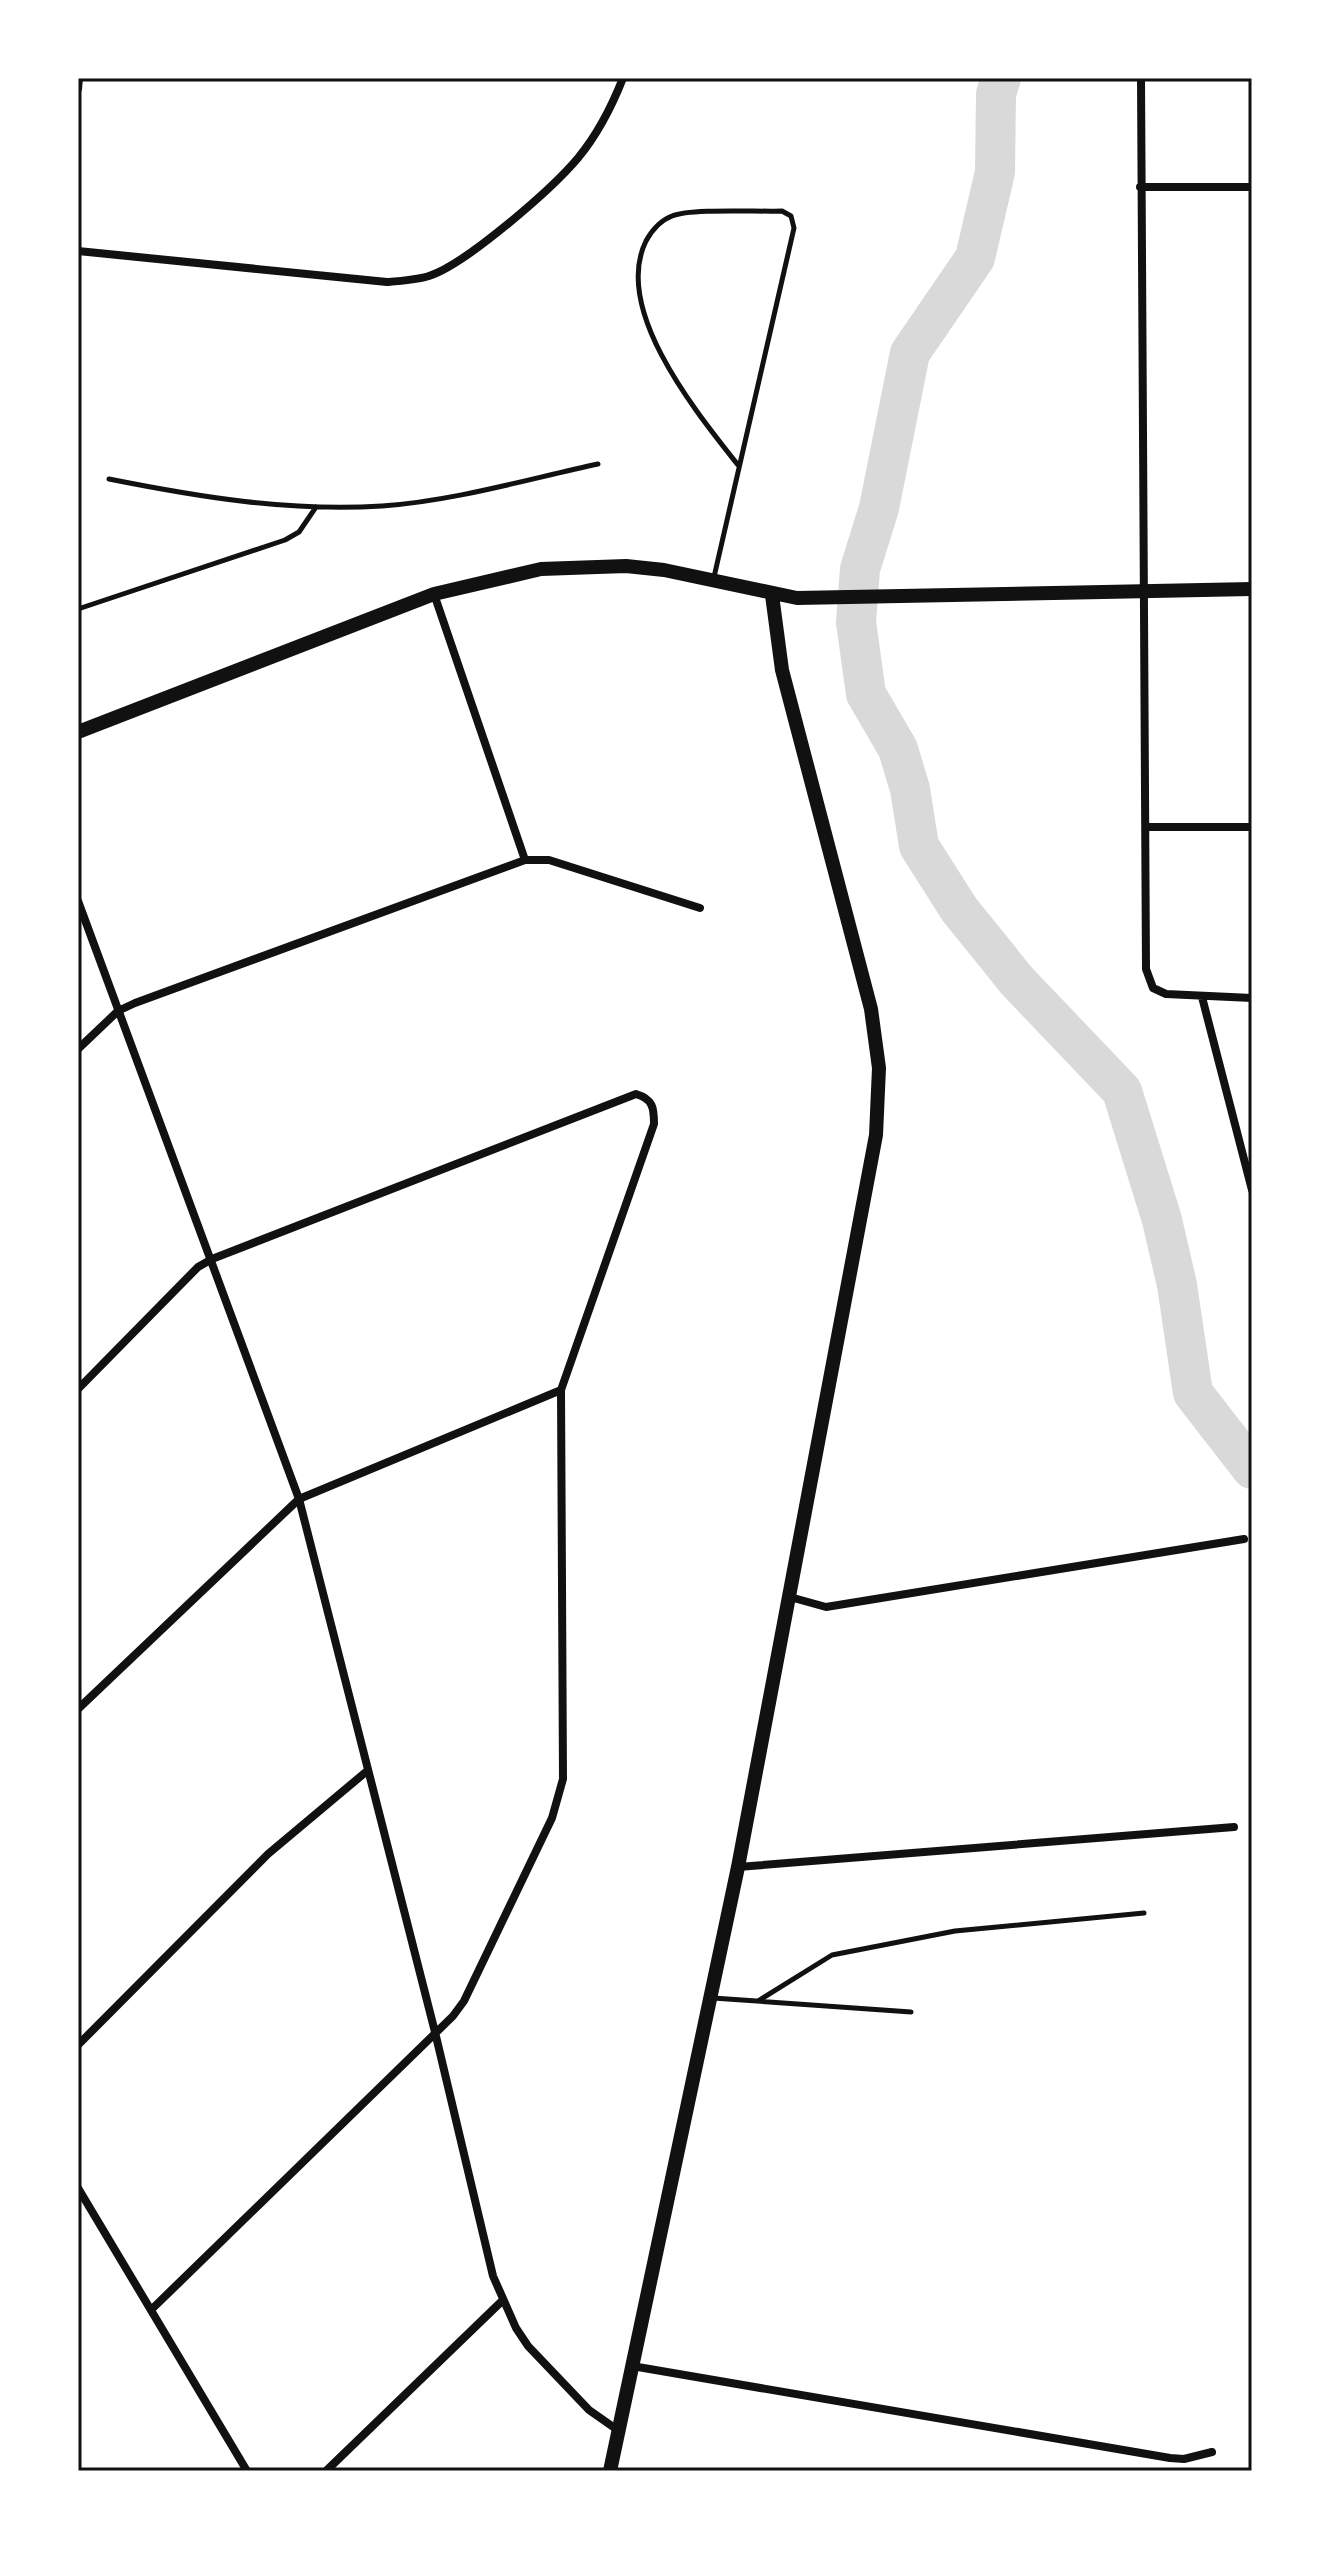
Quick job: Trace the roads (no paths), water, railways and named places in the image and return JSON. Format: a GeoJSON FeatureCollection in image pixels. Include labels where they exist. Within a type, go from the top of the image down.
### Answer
{"type":"FeatureCollection","features":[{"type":"Feature","properties":{"kind":"main road"},"geometry":{"type":"LineString","coordinates":[[78,732],[434,594],[498,577],[573,567],[626,566],[714,578],[772,595],[829,597],[1252,589]]}},
{"type":"Feature","properties":{"kind":"main road"},"geometry":{"type":"LineString","coordinates":[[610,2471],[738,1867],[876,1135],[879,1068],[861,964],[775,640],[772,595]]}},
{"type":"Feature","properties":{"kind":"street"},"geometry":{"type":"LineString","coordinates":[[78,89],[79,78]]}},
{"type":"Feature","properties":{"kind":"street"},"geometry":{"type":"LineString","coordinates":[[78,251],[387,282],[429,276],[451,266],[497,231],[576,161],[590,142],[623,78]]}},
{"type":"Feature","properties":{"kind":"street"},"geometry":{"type":"LineString","coordinates":[[1141,78],[1146,969],[1153,988],[1166,994],[1252,998]]}},
{"type":"Feature","properties":{"kind":"street"},"geometry":{"type":"LineString","coordinates":[[1140,187],[1252,187]]}},
{"type":"Feature","properties":{"kind":"street"},"geometry":{"type":"LineString","coordinates":[[434,594],[525,860]]}},
{"type":"Feature","properties":{"kind":"street"},"geometry":{"type":"LineString","coordinates":[[1146,827],[1252,827]]}},
{"type":"Feature","properties":{"kind":"street"},"geometry":{"type":"LineString","coordinates":[[78,1049],[118,1011],[525,860],[549,860],[700,908]]}},
{"type":"Feature","properties":{"kind":"street"},"geometry":{"type":"LineString","coordinates":[[78,901],[299,1499],[435,2032],[493,2276],[528,2346],[589,2410],[619,2431]]}},
{"type":"Feature","properties":{"kind":"street"},"geometry":{"type":"LineString","coordinates":[[1202,997],[1252,1190]]}},
{"type":"Feature","properties":{"kind":"street"},"geometry":{"type":"LineString","coordinates":[[78,1389],[198,1267],[212,1259],[636,1094],[646,1097],[653,1107],[654,1124],[561,1390],[563,1779],[552,1818],[464,2001],[152,2309]]}},
{"type":"Feature","properties":{"kind":"street"},"geometry":{"type":"LineString","coordinates":[[78,1709],[299,1499],[561,1390]]}},
{"type":"Feature","properties":{"kind":"street"},"geometry":{"type":"LineString","coordinates":[[790,1597],[826,1607],[1244,1539]]}},
{"type":"Feature","properties":{"kind":"street"},"geometry":{"type":"LineString","coordinates":[[78,2045],[268,1854],[367,1771]]}},
{"type":"Feature","properties":{"kind":"street"},"geometry":{"type":"LineString","coordinates":[[738,1867],[1234,1827]]}},
{"type":"Feature","properties":{"kind":"street"},"geometry":{"type":"LineString","coordinates":[[78,2188],[247,2471]]}},
{"type":"Feature","properties":{"kind":"street"},"geometry":{"type":"LineString","coordinates":[[326,2471],[503,2300]]}},
{"type":"Feature","properties":{"kind":"street"},"geometry":{"type":"LineString","coordinates":[[632,2366],[1170,2458],[1212,2452]]}},
{"type":"Feature","properties":{"kind":"lane"},"geometry":{"type":"LineString","coordinates":[[714,578],[794,228],[791,216],[782,211],[674,215],[651,231],[639,255],[640,294],[650,331],[664,359],[702,418],[738,465]]}},
{"type":"Feature","properties":{"kind":"lane"},"geometry":{"type":"LineString","coordinates":[[109,479],[210,499],[316,507],[384,506],[598,464]]}},
{"type":"Feature","properties":{"kind":"lane"},"geometry":{"type":"LineString","coordinates":[[78,609],[285,540],[299,532],[316,507]]}},
{"type":"Feature","properties":{"kind":"lane"},"geometry":{"type":"LineString","coordinates":[[758,2001],[832,1955],[955,1931],[1144,1913]]}},
{"type":"Feature","properties":{"kind":"lane"},"geometry":{"type":"LineString","coordinates":[[708,1998],[911,2012]]}},
{"type":"Feature","properties":{"kind":"waterway"},"geometry":{"type":"LineString","coordinates":[[1001,78],[996,94],[995,172],[975,258],[910,353],[879,508],[860,569],[856,622],[866,694],[898,749],[910,789],[919,846],[959,909],[1017,981],[1122,1091],[1162,1220],[1177,1285],[1193,1393],[1252,1469]]}}]}
